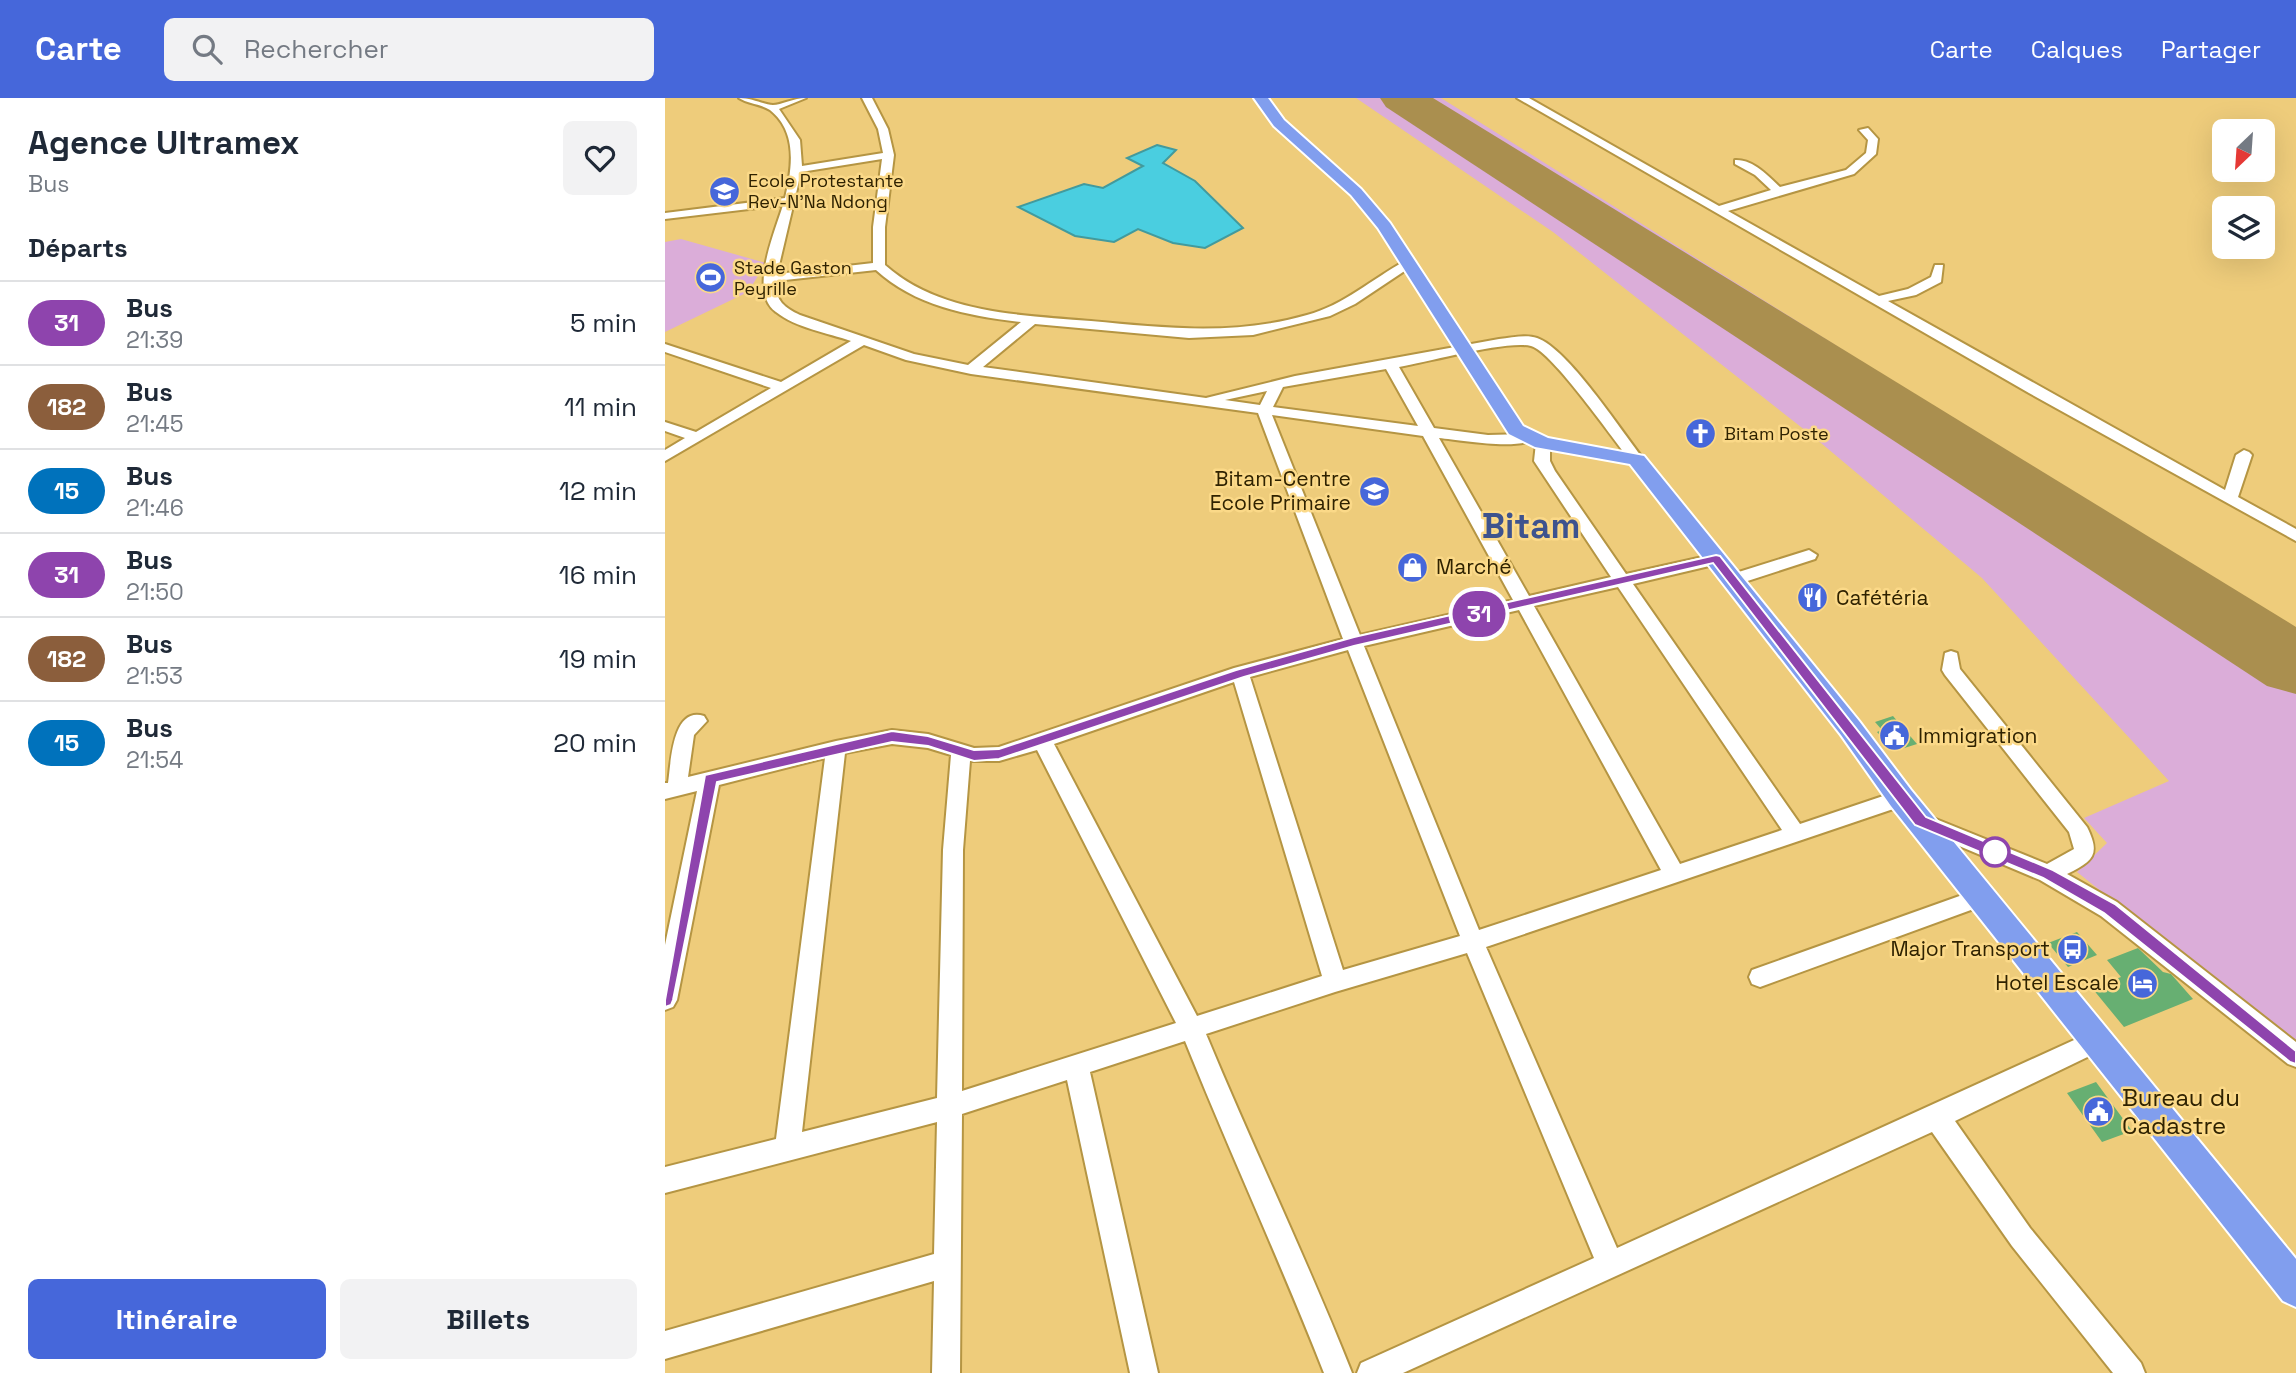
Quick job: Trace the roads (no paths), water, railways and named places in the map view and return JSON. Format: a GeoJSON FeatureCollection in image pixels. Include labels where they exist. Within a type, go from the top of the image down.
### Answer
{"type":"FeatureCollection","features":[{"type":"Feature","properties":{"kind":"highway"},"geometry":{"type":"LineString","coordinates":[[1261,98],[1279,123],[1367,205],[1409,264],[1516,430],[1535,441],[1609,451],[1637,460],[1850,728],[1901,798],[2296,1288]]}},
{"type":"Feature","properties":{"kind":"street"},"geometry":{"type":"LineString","coordinates":[[744,98],[773,108],[801,98]]}},
{"type":"Feature","properties":{"kind":"street"},"geometry":{"type":"LineString","coordinates":[[867,98],[883,129],[889,155],[879,227],[879,266],[891,279],[931,299],[968,310],[1033,319],[1178,334],[1241,333],[1337,310],[1381,278],[1409,264]]}},
{"type":"Feature","properties":{"kind":"street"},"geometry":{"type":"LineString","coordinates":[[1522,98],[2296,536]]}},
{"type":"Feature","properties":{"kind":"street"},"geometry":{"type":"LineString","coordinates":[[773,108],[796,145],[796,170],[770,278],[769,296],[779,310],[860,342],[927,362],[971,370],[1428,432],[1535,441],[1546,471],[1796,834]]}},
{"type":"Feature","properties":{"kind":"street"},"geometry":{"type":"LineString","coordinates":[[1718,210],[1808,182],[1845,174],[1858,167],[1871,154],[1874,142],[1864,130]]}},
{"type":"Feature","properties":{"kind":"street"},"geometry":{"type":"LineString","coordinates":[[796,170],[889,155]]}},
{"type":"Feature","properties":{"kind":"street"},"geometry":{"type":"LineString","coordinates":[[1739,162],[1759,173],[1779,192]]}},
{"type":"Feature","properties":{"kind":"street"},"geometry":{"type":"LineString","coordinates":[[665,216],[789,201]]}},
{"type":"Feature","properties":{"kind":"street"},"geometry":{"type":"LineString","coordinates":[[770,278],[879,266]]}},
{"type":"Feature","properties":{"kind":"street"},"geometry":{"type":"LineString","coordinates":[[1878,300],[1918,289],[1937,279],[1938,268]]}},
{"type":"Feature","properties":{"kind":"street"},"geometry":{"type":"LineString","coordinates":[[971,370],[1033,319]]}},
{"type":"Feature","properties":{"kind":"street"},"geometry":{"type":"LineString","coordinates":[[1200,402],[1499,343],[1525,341],[1545,346],[1637,460]]}},
{"type":"Feature","properties":{"kind":"street"},"geometry":{"type":"LineString","coordinates":[[665,456],[860,342]]}},
{"type":"Feature","properties":{"kind":"street"},"geometry":{"type":"LineString","coordinates":[[665,348],[781,387]]}},
{"type":"Feature","properties":{"kind":"street"},"geometry":{"type":"LineString","coordinates":[[1391,365],[1675,875]]}},
{"type":"Feature","properties":{"kind":"street"},"geometry":{"type":"LineString","coordinates":[[1277,385],[1264,410],[1268,427],[1473,942],[1610,1263]]}},
{"type":"Feature","properties":{"kind":"street"},"geometry":{"type":"LineString","coordinates":[[665,426],[697,437]]}},
{"type":"Feature","properties":{"kind":"street"},"geometry":{"type":"LineString","coordinates":[[2231,499],[2244,455]]}},
{"type":"Feature","properties":{"kind":"street"},"geometry":{"type":"LineString","coordinates":[[1732,580],[1809,555]]}},
{"type":"Feature","properties":{"kind":"street"},"geometry":{"type":"LineString","coordinates":[[697,721],[685,732],[671,789],[836,748],[892,737],[928,741],[961,752],[985,756],[1042,741],[1240,673],[1354,642],[1716,559]]}},
{"type":"Feature","properties":{"kind":"street"},"geometry":{"type":"LineString","coordinates":[[1951,657],[1951,670],[2077,827],[2084,842],[2084,852],[2076,860],[2048,874]]}},
{"type":"Feature","properties":{"kind":"street"},"geometry":{"type":"LineString","coordinates":[[1240,673],[1335,982]]}},
{"type":"Feature","properties":{"kind":"street"},"geometry":{"type":"LineString","coordinates":[[1042,741],[1192,1030],[1236,1137],[1299,1274],[1338,1373]]}},
{"type":"Feature","properties":{"kind":"street"},"geometry":{"type":"LineString","coordinates":[[787,1149],[836,748]]}},
{"type":"Feature","properties":{"kind":"street"},"geometry":{"type":"LineString","coordinates":[[946,1373],[953,850],[961,752]]}},
{"type":"Feature","properties":{"kind":"street"},"geometry":{"type":"LineString","coordinates":[[665,1000],[710,778]]}},
{"type":"Feature","properties":{"kind":"street"},"geometry":{"type":"LineString","coordinates":[[665,1180],[951,1106],[1335,982],[1473,942],[1901,798]]}},
{"type":"Feature","properties":{"kind":"street"},"geometry":{"type":"LineString","coordinates":[[1920,821],[2048,874],[2109,909],[2296,1056]]}},
{"type":"Feature","properties":{"kind":"street"},"geometry":{"type":"LineString","coordinates":[[1760,977],[1982,897]]}},
{"type":"Feature","properties":{"kind":"street"},"geometry":{"type":"LineString","coordinates":[[1371,1373],[1937,1117],[2096,1041]]}},
{"type":"Feature","properties":{"kind":"street"},"geometry":{"type":"LineString","coordinates":[[1076,1066],[1144,1373]]}},
{"type":"Feature","properties":{"kind":"street"},"geometry":{"type":"LineString","coordinates":[[1937,1117],[2021,1237],[2131,1373]]}},
{"type":"Feature","properties":{"kind":"street"},"geometry":{"type":"LineString","coordinates":[[665,1345],[947,1264]]}},
{"type":"Feature","properties":{"kind":"water"},"geometry":{"type":"Polygon","coordinates":[[[1157,145],[1176,150],[1163,163],[1195,181],[1243,228],[1205,248],[1173,243],[1138,229],[1114,242],[1075,236],[1018,207],[1084,184],[1103,188],[1143,166],[1127,158],[1157,145]]]}},
{"type":"Feature","properties":{"kind":"place","name":"Ecole Protestante Rev-N’Na Ndong"},"geometry":{"type":"Point","coordinates":[725,191]}},
{"type":"Feature","properties":{"kind":"place","name":"Stade Gaston Peyrille"},"geometry":{"type":"Point","coordinates":[711,278]}},
{"type":"Feature","properties":{"kind":"place","name":"Bitam Poste"},"geometry":{"type":"Point","coordinates":[1701,434]}},
{"type":"Feature","properties":{"kind":"place","name":"Bitam-Centre Ecole Primaire"},"geometry":{"type":"Point","coordinates":[1374,491]}},
{"type":"Feature","properties":{"kind":"place","name":"Marché"},"geometry":{"type":"Point","coordinates":[1413,567]}},
{"type":"Feature","properties":{"kind":"place","name":"Cafétéria"},"geometry":{"type":"Point","coordinates":[1813,598]}},
{"type":"Feature","properties":{"kind":"place","name":"Immigration"},"geometry":{"type":"Point","coordinates":[1895,736]}},
{"type":"Feature","properties":{"kind":"place","name":"Major Transport"},"geometry":{"type":"Point","coordinates":[2073,949]}},
{"type":"Feature","properties":{"kind":"place","name":"Hotel Escale"},"geometry":{"type":"Point","coordinates":[2142,983]}},
{"type":"Feature","properties":{"kind":"place","name":"Bureau du Cadastre"},"geometry":{"type":"Point","coordinates":[2099,1112]}},
{"type":"Feature","properties":{"kind":"district","name":"Bitam"},"geometry":{"type":"Point","coordinates":[1531,526]}}]}
